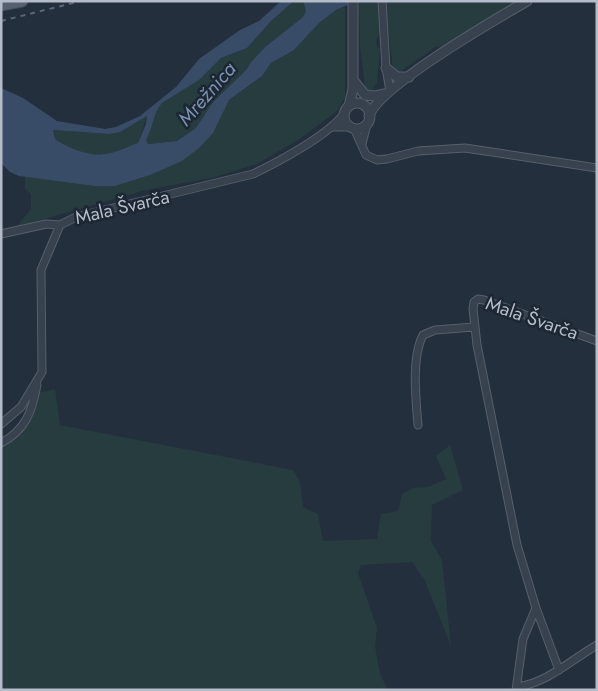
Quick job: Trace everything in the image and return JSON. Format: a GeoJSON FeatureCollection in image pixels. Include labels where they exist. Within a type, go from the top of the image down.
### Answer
{"type":"FeatureCollection","features":[{"type":"Feature","properties":{"kind":"main road"},"geometry":{"type":"LineString","coordinates":[[1,4],[22,1]]}},
{"type":"Feature","properties":{"kind":"street"},"geometry":{"type":"LineString","coordinates":[[353,1],[353,89],[345,120],[352,128],[369,158],[376,160],[418,151],[465,148],[597,168]]}},
{"type":"Feature","properties":{"kind":"street"},"geometry":{"type":"LineString","coordinates":[[382,1],[389,92]]}},
{"type":"Feature","properties":{"kind":"street"},"geometry":{"type":"LineString","coordinates":[[347,110],[360,104],[377,101],[452,46],[527,1]]}},
{"type":"Feature","properties":{"kind":"street"},"geometry":{"type":"LineString","coordinates":[[386,68],[397,77],[409,77]]}},
{"type":"Feature","properties":{"kind":"street"},"geometry":{"type":"LineString","coordinates":[[353,79],[365,95],[375,96],[389,92]]}},
{"type":"Feature","properties":{"kind":"street"},"geometry":{"type":"LineString","coordinates":[[327,129],[337,126],[361,128],[368,120],[367,108],[360,104],[353,89]]}},
{"type":"Feature","properties":{"kind":"street"},"geometry":{"type":"LineString","coordinates":[[362,144],[368,120],[377,101]]}},
{"type":"Feature","properties":{"kind":"street","name":"Mala Švarča"},"geometry":{"type":"LineString","coordinates":[[1,424],[21,407],[42,372],[41,270],[60,225],[76,217],[253,174],[276,163],[327,129],[347,110]]}},
{"type":"Feature","properties":{"kind":"street"},"geometry":{"type":"LineString","coordinates":[[1,234],[46,224],[60,225]]}},
{"type":"Feature","properties":{"kind":"street","name":"Mala Švarča"},"geometry":{"type":"LineString","coordinates":[[474,327],[473,309],[474,302],[478,299],[597,341]]}},
{"type":"Feature","properties":{"kind":"street"},"geometry":{"type":"LineString","coordinates":[[418,425],[416,380],[418,356],[423,335],[435,330],[474,327],[517,544],[536,608],[559,670]]}},
{"type":"Feature","properties":{"kind":"street"},"geometry":{"type":"LineString","coordinates":[[1,443],[24,426],[31,414],[38,380]]}},
{"type":"Feature","properties":{"kind":"street"},"geometry":{"type":"LineString","coordinates":[[536,608],[523,639],[517,688],[532,685],[559,670],[597,644]]}},
{"type":"Feature","properties":{"kind":"green space"},"geometry":{"type":"Polygon","coordinates":[[[294,1],[303,1],[306,11],[303,17],[265,47],[247,69],[213,102],[196,128],[177,141],[148,144],[146,140],[157,110],[162,103],[199,80],[221,58],[247,48],[271,21],[294,1]]]}},
{"type":"Feature","properties":{"kind":"green space"},"geometry":{"type":"Polygon","coordinates":[[[359,1],[378,1],[380,16],[380,31],[376,39],[377,47],[380,48],[377,83],[371,92],[367,91],[365,86],[360,48],[359,1]]]}},
{"type":"Feature","properties":{"kind":"green space"},"geometry":{"type":"Polygon","coordinates":[[[385,1],[521,1],[439,48],[437,46],[401,71],[396,72],[393,70],[385,1]]]}},
{"type":"Feature","properties":{"kind":"green space"},"geometry":{"type":"Polygon","coordinates":[[[345,7],[345,98],[336,112],[298,140],[257,164],[212,178],[146,190],[16,227],[31,209],[31,194],[25,189],[25,177],[115,186],[150,175],[212,133],[229,100],[262,76],[271,63],[294,50],[319,23],[336,10],[345,7]]]}},
{"type":"Feature","properties":{"kind":"green space"},"geometry":{"type":"Polygon","coordinates":[[[147,116],[138,143],[117,151],[98,155],[85,153],[55,139],[53,130],[109,134],[120,132],[147,116]]]}},
{"type":"Feature","properties":{"kind":"green space"},"geometry":{"type":"Polygon","coordinates":[[[55,389],[60,425],[293,470],[300,482],[303,507],[318,514],[323,541],[377,539],[381,514],[398,511],[402,494],[413,488],[428,487],[446,479],[436,456],[450,445],[463,490],[432,505],[431,541],[442,560],[451,646],[424,579],[412,562],[361,565],[358,573],[377,628],[375,646],[380,674],[388,690],[1,690],[1,438],[22,419],[33,394],[55,389]]]}},
{"type":"Feature","properties":{"kind":"water"},"geometry":{"type":"Polygon","coordinates":[[[281,1],[294,1],[271,21],[247,48],[221,58],[199,80],[162,103],[157,110],[146,140],[148,144],[177,141],[196,128],[213,102],[247,69],[265,47],[303,17],[306,11],[303,1],[357,1],[336,10],[319,23],[294,50],[271,63],[262,76],[229,100],[213,133],[199,148],[182,161],[150,175],[115,186],[95,186],[19,176],[10,172],[1,163],[1,88],[23,98],[57,121],[105,129],[116,127],[140,116],[176,87],[199,59],[240,30],[259,21],[281,1]],[[147,116],[120,132],[109,134],[53,130],[55,139],[60,142],[78,151],[98,155],[138,143],[146,124],[147,116]]]}},
{"type":"Feature","properties":{"kind":"railway"},"geometry":{"type":"LineString","coordinates":[[1,21],[81,1]]}},
{"type":"Feature","properties":{"kind":"water label","name":"Mrežnica"},"geometry":{"type":"Point","coordinates":[207,94]}}]}
